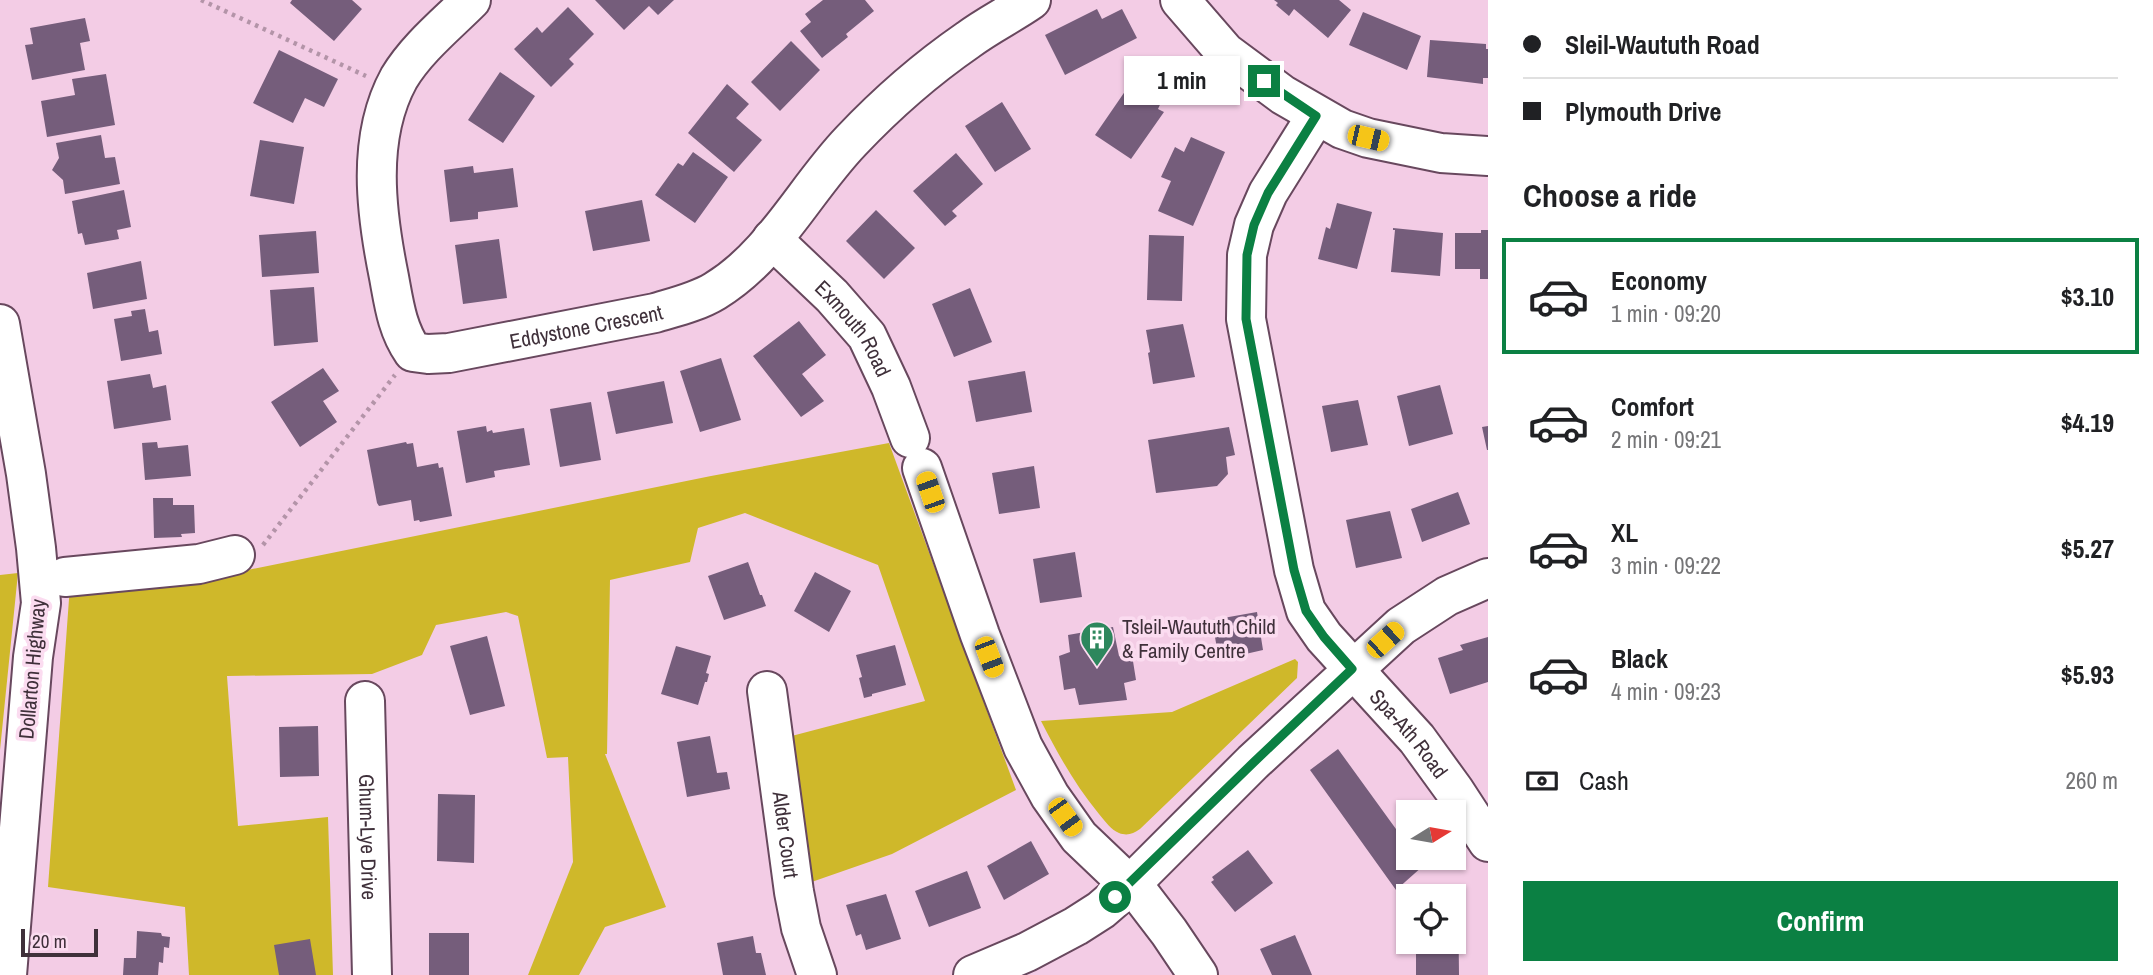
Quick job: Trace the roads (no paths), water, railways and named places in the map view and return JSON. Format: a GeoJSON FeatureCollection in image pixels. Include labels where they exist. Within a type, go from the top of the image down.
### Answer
{"type":"FeatureCollection","features":[{"type":"Feature","properties":{"kind":"street","name":"Eddystone Crescent"},"geometry":{"type":"LineString","coordinates":[[471,0],[416,54],[399,79],[385,115],[379,148],[379,223],[396,316],[402,337],[412,352],[449,353],[655,313],[714,292],[757,257],[815,182],[851,141],[899,96],[970,38],[1031,0]]}},
{"type":"Feature","properties":{"kind":"street"},"geometry":{"type":"LineString","coordinates":[[1180,0],[1225,52],[1316,116],[1368,138],[1441,153],[1488,156]]}},
{"type":"Feature","properties":{"kind":"street","name":"Spa-Ath Road"},"geometry":{"type":"LineString","coordinates":[[1316,116],[1268,193],[1254,225],[1247,255],[1246,319],[1294,570],[1306,611],[1324,637],[1417,739],[1488,842]]}},
{"type":"Feature","properties":{"kind":"street","name":"Exmouth Road"},"geometry":{"type":"LineString","coordinates":[[772,239],[832,296],[867,336],[891,387],[1023,747],[1050,796],[1079,837],[1143,898],[1198,975]]}},
{"type":"Feature","properties":{"kind":"street","name":"Dollarton Highway"},"geometry":{"type":"LineString","coordinates":[[0,324],[26,474],[41,603],[5,933],[7,975]]}},
{"type":"Feature","properties":{"kind":"street"},"geometry":{"type":"LineString","coordinates":[[65,577],[199,564],[235,555]]}},
{"type":"Feature","properties":{"kind":"street"},"geometry":{"type":"LineString","coordinates":[[973,975],[1027,952],[1101,910],[1352,669],[1401,626],[1447,596],[1488,578]]}},
{"type":"Feature","properties":{"kind":"street","name":"Alder Court"},"geometry":{"type":"LineString","coordinates":[[766,691],[794,892],[817,975]]}},
{"type":"Feature","properties":{"kind":"street","name":"Ghum-Lye Drive"},"geometry":{"type":"LineString","coordinates":[[365,701],[372,975]]}},
{"type":"Feature","properties":{"kind":"place","name":"Tsleil-Waututh Child & Family Centre"},"geometry":{"type":"Point","coordinates":[1097,668]}}]}
